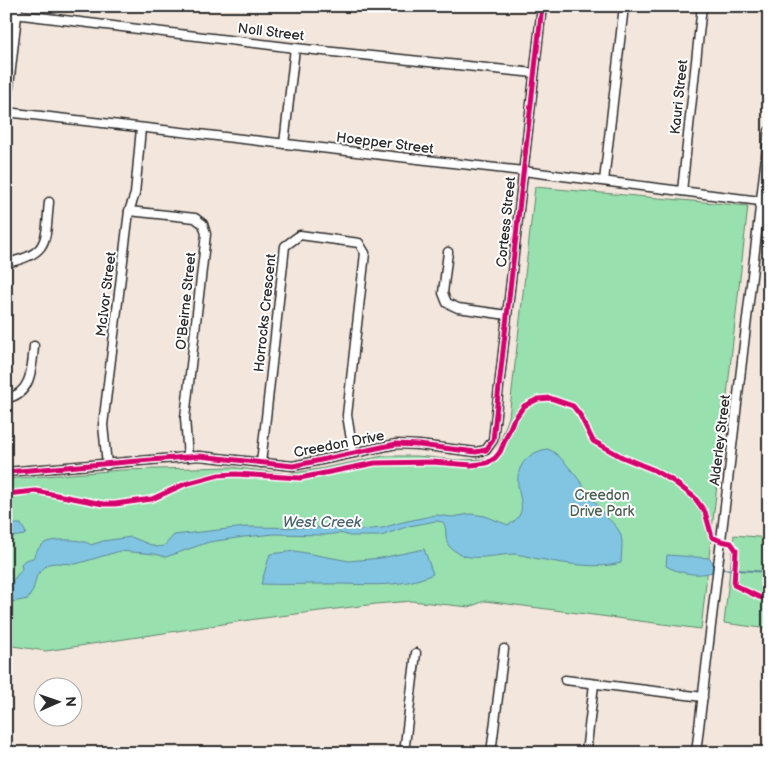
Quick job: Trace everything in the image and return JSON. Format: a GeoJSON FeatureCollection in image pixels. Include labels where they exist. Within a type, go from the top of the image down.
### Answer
{"type":"FeatureCollection","features":[{"type":"Feature","properties":{"kind":"street","name":"Cortess Street"},"geometry":{"type":"LineString","coordinates":[[492,440],[542,6]]}},
{"type":"Feature","properties":{"kind":"street"},"geometry":{"type":"LineString","coordinates":[[604,181],[624,6]]}},
{"type":"Feature","properties":{"kind":"street","name":"Kauri Street"},"geometry":{"type":"LineString","coordinates":[[682,190],[702,6]]}},
{"type":"Feature","properties":{"kind":"street","name":"Noll Street"},"geometry":{"type":"LineString","coordinates":[[6,13],[17,10],[295,48],[534,73]]}},
{"type":"Feature","properties":{"kind":"street"},"geometry":{"type":"LineString","coordinates":[[6,112],[17,10]]}},
{"type":"Feature","properties":{"kind":"street"},"geometry":{"type":"LineString","coordinates":[[284,144],[295,48]]}},
{"type":"Feature","properties":{"kind":"street","name":"Hoepper Street"},"geometry":{"type":"LineString","coordinates":[[6,112],[524,171],[760,201]]}},
{"type":"Feature","properties":{"kind":"street","name":"McIvor Street"},"geometry":{"type":"LineString","coordinates":[[107,465],[103,425],[129,211],[135,194],[141,128]]}},
{"type":"Feature","properties":{"kind":"street","name":"Alderley Street"},"geometry":{"type":"LineString","coordinates":[[696,753],[769,130]]}},
{"type":"Feature","properties":{"kind":"street"},"geometry":{"type":"LineString","coordinates":[[6,263],[34,254],[41,249],[45,240],[50,202]]}},
{"type":"Feature","properties":{"kind":"street","name":"O'Beirne Street"},"geometry":{"type":"LineString","coordinates":[[129,211],[196,218],[203,224],[206,234],[185,418],[188,457]]}},
{"type":"Feature","properties":{"kind":"street","name":"Horrocks Crescent"},"geometry":{"type":"LineString","coordinates":[[261,462],[285,246],[300,235],[359,243],[365,253],[348,415],[354,452]]}},
{"type":"Feature","properties":{"kind":"street"},"geometry":{"type":"LineString","coordinates":[[448,252],[444,292],[447,303],[458,308],[507,315]]}},
{"type":"Feature","properties":{"kind":"street"},"geometry":{"type":"LineString","coordinates":[[6,398],[22,391],[30,378],[34,346]]}},
{"type":"Feature","properties":{"kind":"street","name":"Creedon Drive"},"geometry":{"type":"LineString","coordinates":[[6,472],[199,456],[292,466],[396,444],[476,452],[486,450],[492,440]]}},
{"type":"Feature","properties":{"kind":"street"},"geometry":{"type":"LineString","coordinates":[[491,753],[504,649]]}},
{"type":"Feature","properties":{"kind":"street"},"geometry":{"type":"LineString","coordinates":[[404,753],[416,653]]}},
{"type":"Feature","properties":{"kind":"street"},"geometry":{"type":"LineString","coordinates":[[565,680],[703,698]]}},
{"type":"Feature","properties":{"kind":"street"},"geometry":{"type":"LineString","coordinates":[[586,753],[594,684]]}},
{"type":"Feature","properties":{"kind":"green space","name":"Creedon Drive Park"},"geometry":{"type":"Polygon","coordinates":[[[535,187],[748,206],[701,629],[485,601],[469,607],[411,601],[256,619],[46,651],[6,645],[6,479],[122,470],[230,467],[288,474],[383,456],[417,456],[459,460],[488,459],[495,455],[509,417],[535,187]]]}},
{"type":"Feature","properties":{"kind":"green space"},"geometry":{"type":"Polygon","coordinates":[[[734,535],[769,538],[769,629],[724,623],[734,535]]]}},
{"type":"Feature","properties":{"kind":"water"},"geometry":{"type":"Polygon","coordinates":[[[547,449],[561,458],[606,517],[617,528],[621,537],[621,563],[604,566],[584,565],[515,554],[482,557],[465,556],[449,546],[446,539],[445,525],[443,522],[436,521],[409,526],[381,536],[350,536],[340,533],[325,535],[275,534],[209,542],[166,557],[155,554],[120,551],[76,564],[48,564],[37,575],[33,590],[28,599],[6,603],[6,586],[11,583],[22,569],[21,564],[25,560],[33,558],[43,544],[55,540],[76,540],[91,545],[103,541],[131,537],[156,547],[164,546],[174,535],[246,527],[361,530],[382,528],[436,515],[452,517],[471,514],[485,516],[508,525],[516,520],[521,511],[518,477],[522,465],[530,456],[547,449]]]}},
{"type":"Feature","properties":{"kind":"water"},"geometry":{"type":"Polygon","coordinates":[[[6,524],[21,524],[26,533],[6,538],[6,524]]]}},
{"type":"Feature","properties":{"kind":"water"},"geometry":{"type":"Polygon","coordinates":[[[424,549],[433,574],[407,582],[379,585],[261,584],[270,554],[295,551],[349,561],[381,558],[424,549]]]}},
{"type":"Feature","properties":{"kind":"water"},"geometry":{"type":"Polygon","coordinates":[[[667,555],[709,558],[713,562],[712,572],[688,574],[676,571],[666,566],[667,555]]]}},
{"type":"Feature","properties":{"kind":"waterway","name":"West Creek"},"geometry":{"type":"LineString","coordinates":[[721,569],[769,572]]}},
{"type":"Feature","properties":{"kind":"cycle path"},"geometry":{"type":"LineString","coordinates":[[6,472],[199,456],[293,466],[396,444],[476,452],[486,450],[493,440],[542,6]]}},
{"type":"Feature","properties":{"kind":"cycle path"},"geometry":{"type":"LineString","coordinates":[[6,494],[36,491],[103,504],[115,504],[152,499],[185,484],[219,475],[236,474],[300,478],[375,463],[432,462],[472,465],[487,463],[500,452],[513,421],[524,406],[538,399],[550,398],[573,406],[580,415],[593,441],[622,457],[654,470],[673,481],[694,497],[705,512],[712,537],[731,543],[736,550],[734,585],[759,597],[769,599]]}}]}
